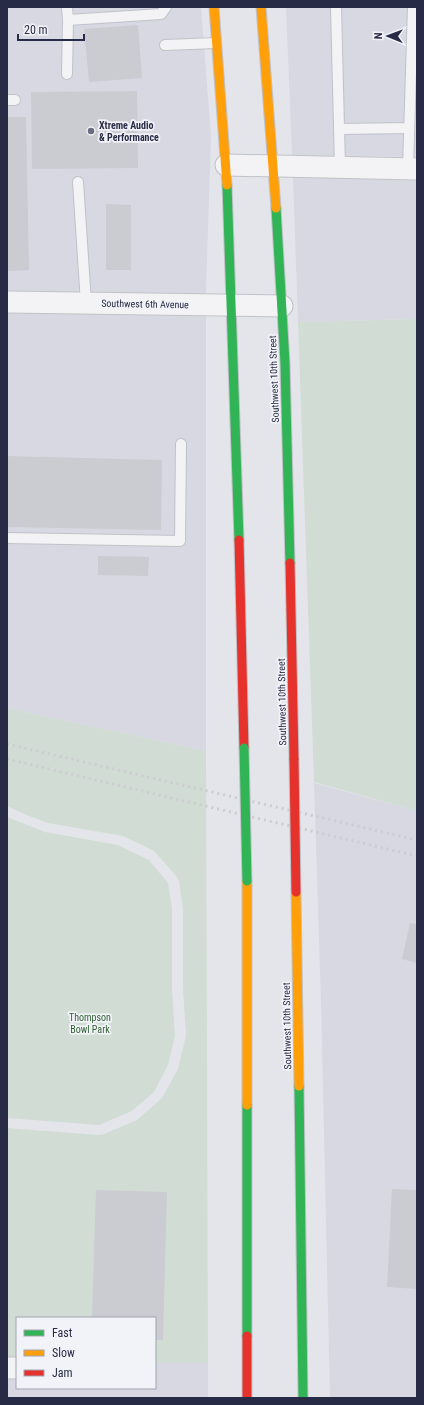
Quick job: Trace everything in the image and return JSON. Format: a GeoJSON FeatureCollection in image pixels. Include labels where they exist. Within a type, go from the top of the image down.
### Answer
{"type":"FeatureCollection","features":[{"type":"Feature","properties":{"kind":"main road"},"geometry":{"type":"LineString","coordinates":[[214,7],[226,165],[238,510],[244,748],[247,881],[247,1398]]}},
{"type":"Feature","properties":{"kind":"main road","name":"Southwest 10th Street"},"geometry":{"type":"LineString","coordinates":[[261,7],[274,166],[282,306],[289,506],[296,892],[302,1398]]}},
{"type":"Feature","properties":{"kind":"street"},"geometry":{"type":"LineString","coordinates":[[226,165],[413,168]]}},
{"type":"Feature","properties":{"kind":"street","name":"Southwest 6th Avenue"},"geometry":{"type":"LineString","coordinates":[[7,302],[282,306]]}},
{"type":"Feature","properties":{"kind":"lane"},"geometry":{"type":"LineString","coordinates":[[67,7],[67,74]]}},
{"type":"Feature","properties":{"kind":"lane"},"geometry":{"type":"LineString","coordinates":[[68,20],[161,14],[166,7]]}},
{"type":"Feature","properties":{"kind":"lane"},"geometry":{"type":"LineString","coordinates":[[336,7],[340,167]]}},
{"type":"Feature","properties":{"kind":"lane"},"geometry":{"type":"LineString","coordinates":[[413,7],[409,128],[413,168]]}},
{"type":"Feature","properties":{"kind":"lane"},"geometry":{"type":"LineString","coordinates":[[165,45],[216,43]]}},
{"type":"Feature","properties":{"kind":"lane"},"geometry":{"type":"LineString","coordinates":[[339,129],[409,128]]}},
{"type":"Feature","properties":{"kind":"lane"},"geometry":{"type":"LineString","coordinates":[[78,182],[86,303]]}},
{"type":"Feature","properties":{"kind":"lane"},"geometry":{"type":"LineString","coordinates":[[7,538],[180,541],[181,444]]}},
{"type":"Feature","properties":{"kind":"shaded area"},"geometry":{"type":"Polygon","coordinates":[[[7,7],[201,7],[211,136],[206,294],[7,291],[7,7]]]}},
{"type":"Feature","properties":{"kind":"shaded area"},"geometry":{"type":"Polygon","coordinates":[[[286,7],[417,7],[417,157],[292,155],[286,7]]]}},
{"type":"Feature","properties":{"kind":"shaded area"},"geometry":{"type":"Polygon","coordinates":[[[293,177],[417,180],[417,319],[298,322],[293,177]]]}},
{"type":"Feature","properties":{"kind":"shaded area"},"geometry":{"type":"Polygon","coordinates":[[[7,313],[206,316],[206,751],[7,708],[7,313]]]}},
{"type":"Feature","properties":{"kind":"shaded area"},"geometry":{"type":"Polygon","coordinates":[[[314,783],[417,811],[417,1398],[330,1398],[321,1001],[314,783]]]}},
{"type":"Feature","properties":{"kind":"shaded area"},"geometry":{"type":"Polygon","coordinates":[[[156,1363],[208,1363],[208,1398],[7,1398],[7,1379],[16,1379],[16,1389],[156,1389],[156,1363]]]}},
{"type":"Feature","properties":{"kind":"green space"},"geometry":{"type":"Polygon","coordinates":[[[417,319],[417,811],[314,782],[298,322],[417,319]]]}},
{"type":"Feature","properties":{"kind":"green space"},"geometry":{"type":"Polygon","coordinates":[[[7,708],[206,751],[208,1363],[156,1363],[156,1317],[16,1317],[16,1357],[7,1357],[7,1128],[99,1135],[137,1120],[162,1098],[178,1069],[186,1035],[183,990],[183,909],[179,881],[177,877],[154,851],[123,836],[48,823],[7,806],[7,708]]]}},
{"type":"Feature","properties":{"kind":"green space","name":"Thompson Bowl Park"},"geometry":{"type":"Polygon","coordinates":[[[7,817],[45,832],[118,845],[149,860],[168,883],[172,909],[172,990],[175,1036],[168,1065],[154,1092],[132,1111],[99,1125],[7,1118],[7,817]]]}},
{"type":"Feature","properties":{"kind":"building"},"geometry":{"type":"Polygon","coordinates":[[[138,25],[142,78],[89,82],[84,29],[138,25]]]}},
{"type":"Feature","properties":{"kind":"building"},"geometry":{"type":"Polygon","coordinates":[[[137,91],[138,168],[32,169],[31,92],[137,91]]]}},
{"type":"Feature","properties":{"kind":"building"},"geometry":{"type":"Polygon","coordinates":[[[7,117],[26,117],[29,270],[7,271],[7,117]]]}},
{"type":"Feature","properties":{"kind":"building"},"geometry":{"type":"Polygon","coordinates":[[[106,204],[131,205],[131,270],[106,270],[106,204]]]}},
{"type":"Feature","properties":{"kind":"building"},"geometry":{"type":"Polygon","coordinates":[[[7,456],[162,460],[161,530],[7,527],[7,456]]]}},
{"type":"Feature","properties":{"kind":"building"},"geometry":{"type":"Polygon","coordinates":[[[98,556],[149,557],[148,576],[98,575],[98,556]]]}},
{"type":"Feature","properties":{"kind":"building"},"geometry":{"type":"Polygon","coordinates":[[[410,923],[417,924],[417,963],[402,959],[410,923]]]}},
{"type":"Feature","properties":{"kind":"building"},"geometry":{"type":"Polygon","coordinates":[[[392,1189],[417,1190],[417,1289],[387,1287],[392,1189]]]}},
{"type":"Feature","properties":{"kind":"building"},"geometry":{"type":"Polygon","coordinates":[[[96,1190],[167,1192],[163,1340],[156,1340],[156,1317],[92,1317],[96,1190]]]}},
{"type":"Feature","properties":{"kind":"railway"},"geometry":{"type":"LineString","coordinates":[[7,744],[417,840]]}},
{"type":"Feature","properties":{"kind":"railway"},"geometry":{"type":"LineString","coordinates":[[7,759],[417,856]]}},
{"type":"Feature","properties":{"kind":"traffic: fast"},"geometry":{"type":"LineString","coordinates":[[227,185],[239,540]]}},
{"type":"Feature","properties":{"kind":"traffic: fast"},"geometry":{"type":"LineString","coordinates":[[276,208],[285,363],[290,563]]}},
{"type":"Feature","properties":{"kind":"traffic: fast"},"geometry":{"type":"LineString","coordinates":[[244,748],[247,881]]}},
{"type":"Feature","properties":{"kind":"traffic: fast"},"geometry":{"type":"LineString","coordinates":[[299,1086],[303,1398]]}},
{"type":"Feature","properties":{"kind":"traffic: fast"},"geometry":{"type":"LineString","coordinates":[[247,1105],[247,1336]]}},
{"type":"Feature","properties":{"kind":"traffic: slow"},"geometry":{"type":"LineString","coordinates":[[214,7],[227,185]]}},
{"type":"Feature","properties":{"kind":"traffic: slow"},"geometry":{"type":"LineString","coordinates":[[261,7],[276,208]]}},
{"type":"Feature","properties":{"kind":"traffic: slow"},"geometry":{"type":"LineString","coordinates":[[247,881],[247,1105]]}},
{"type":"Feature","properties":{"kind":"traffic: slow"},"geometry":{"type":"LineString","coordinates":[[296,892],[299,1086]]}},
{"type":"Feature","properties":{"kind":"traffic: jam"},"geometry":{"type":"LineString","coordinates":[[239,540],[244,748]]}},
{"type":"Feature","properties":{"kind":"traffic: jam"},"geometry":{"type":"LineString","coordinates":[[290,563],[294,760]]}},
{"type":"Feature","properties":{"kind":"traffic: jam"},"geometry":{"type":"LineString","coordinates":[[294,760],[296,892]]}},
{"type":"Feature","properties":{"kind":"traffic: jam"},"geometry":{"type":"LineString","coordinates":[[247,1336],[247,1398]]}},
{"type":"Feature","properties":{"kind":"place","name":"Xtreme Audio & Performance"},"geometry":{"type":"Point","coordinates":[91,131]}}]}
